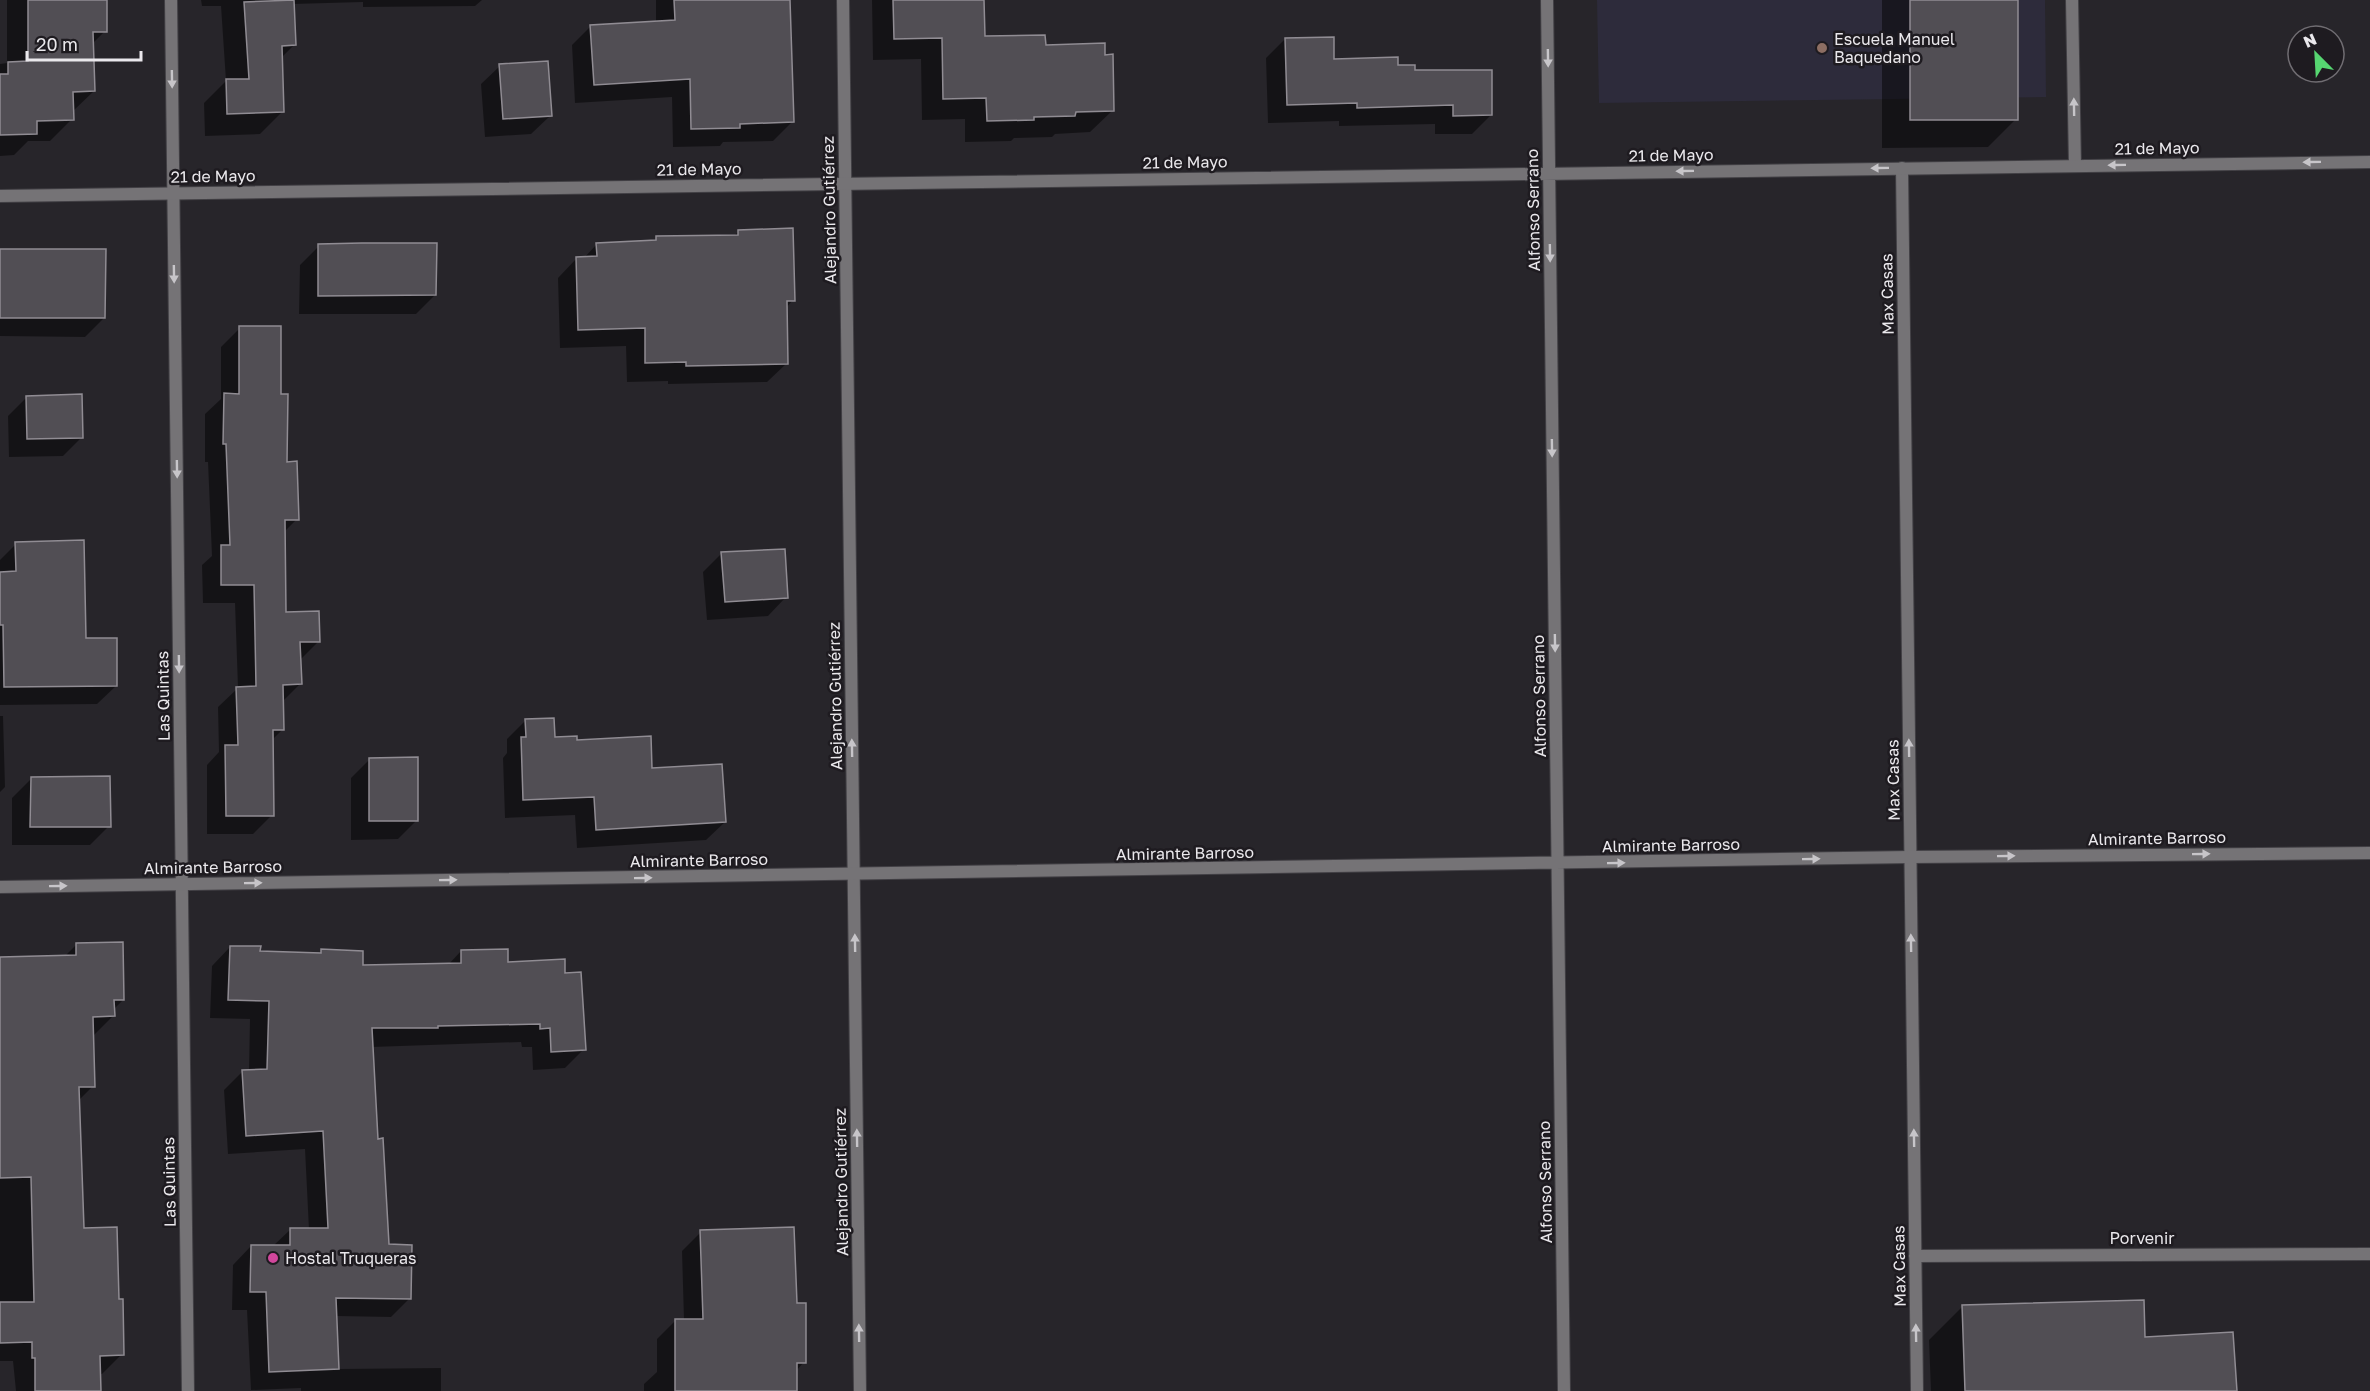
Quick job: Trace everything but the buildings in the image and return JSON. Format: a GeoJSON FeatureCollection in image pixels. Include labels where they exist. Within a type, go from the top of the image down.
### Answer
{"type":"FeatureCollection","features":[{"type":"Feature","properties":{"kind":"street","name":"Las Quintas"},"geometry":{"type":"LineString","coordinates":[[171,0],[188,1391]]}},
{"type":"Feature","properties":{"kind":"street","name":"Alejandro Gutiérrez"},"geometry":{"type":"LineString","coordinates":[[843,0],[860,1391]]}},
{"type":"Feature","properties":{"kind":"street","name":"Alfonso Serrano"},"geometry":{"type":"LineString","coordinates":[[1547,0],[1564,1391]]}},
{"type":"Feature","properties":{"kind":"street"},"geometry":{"type":"LineString","coordinates":[[2072,0],[2075,166]]}},
{"type":"Feature","properties":{"kind":"street","name":"21 de Mayo"},"geometry":{"type":"LineString","coordinates":[[0,196],[2370,162]]}},
{"type":"Feature","properties":{"kind":"street","name":"Max Casas"},"geometry":{"type":"LineString","coordinates":[[1902,168],[1917,1391]]}},
{"type":"Feature","properties":{"kind":"street","name":"Almirante Barroso"},"geometry":{"type":"LineString","coordinates":[[0,887],[1910,857],[2370,853]]}},
{"type":"Feature","properties":{"kind":"street","name":"Porvenir"},"geometry":{"type":"LineString","coordinates":[[1915,1256],[2370,1254]]}},
{"type":"Feature","properties":{"kind":"shaded area","name":"Escuela Manuel Baquedano"},"geometry":{"type":"Polygon","coordinates":[[[1597,0],[2045,0],[2046,97],[1599,103],[1597,0]]]}},
{"type":"Feature","properties":{"kind":"place","name":"Escuela Manuel Baquedano"},"geometry":{"type":"Point","coordinates":[1822,48]}},
{"type":"Feature","properties":{"kind":"place","name":"Hostal Truqueras"},"geometry":{"type":"Point","coordinates":[273,1258]}}]}
